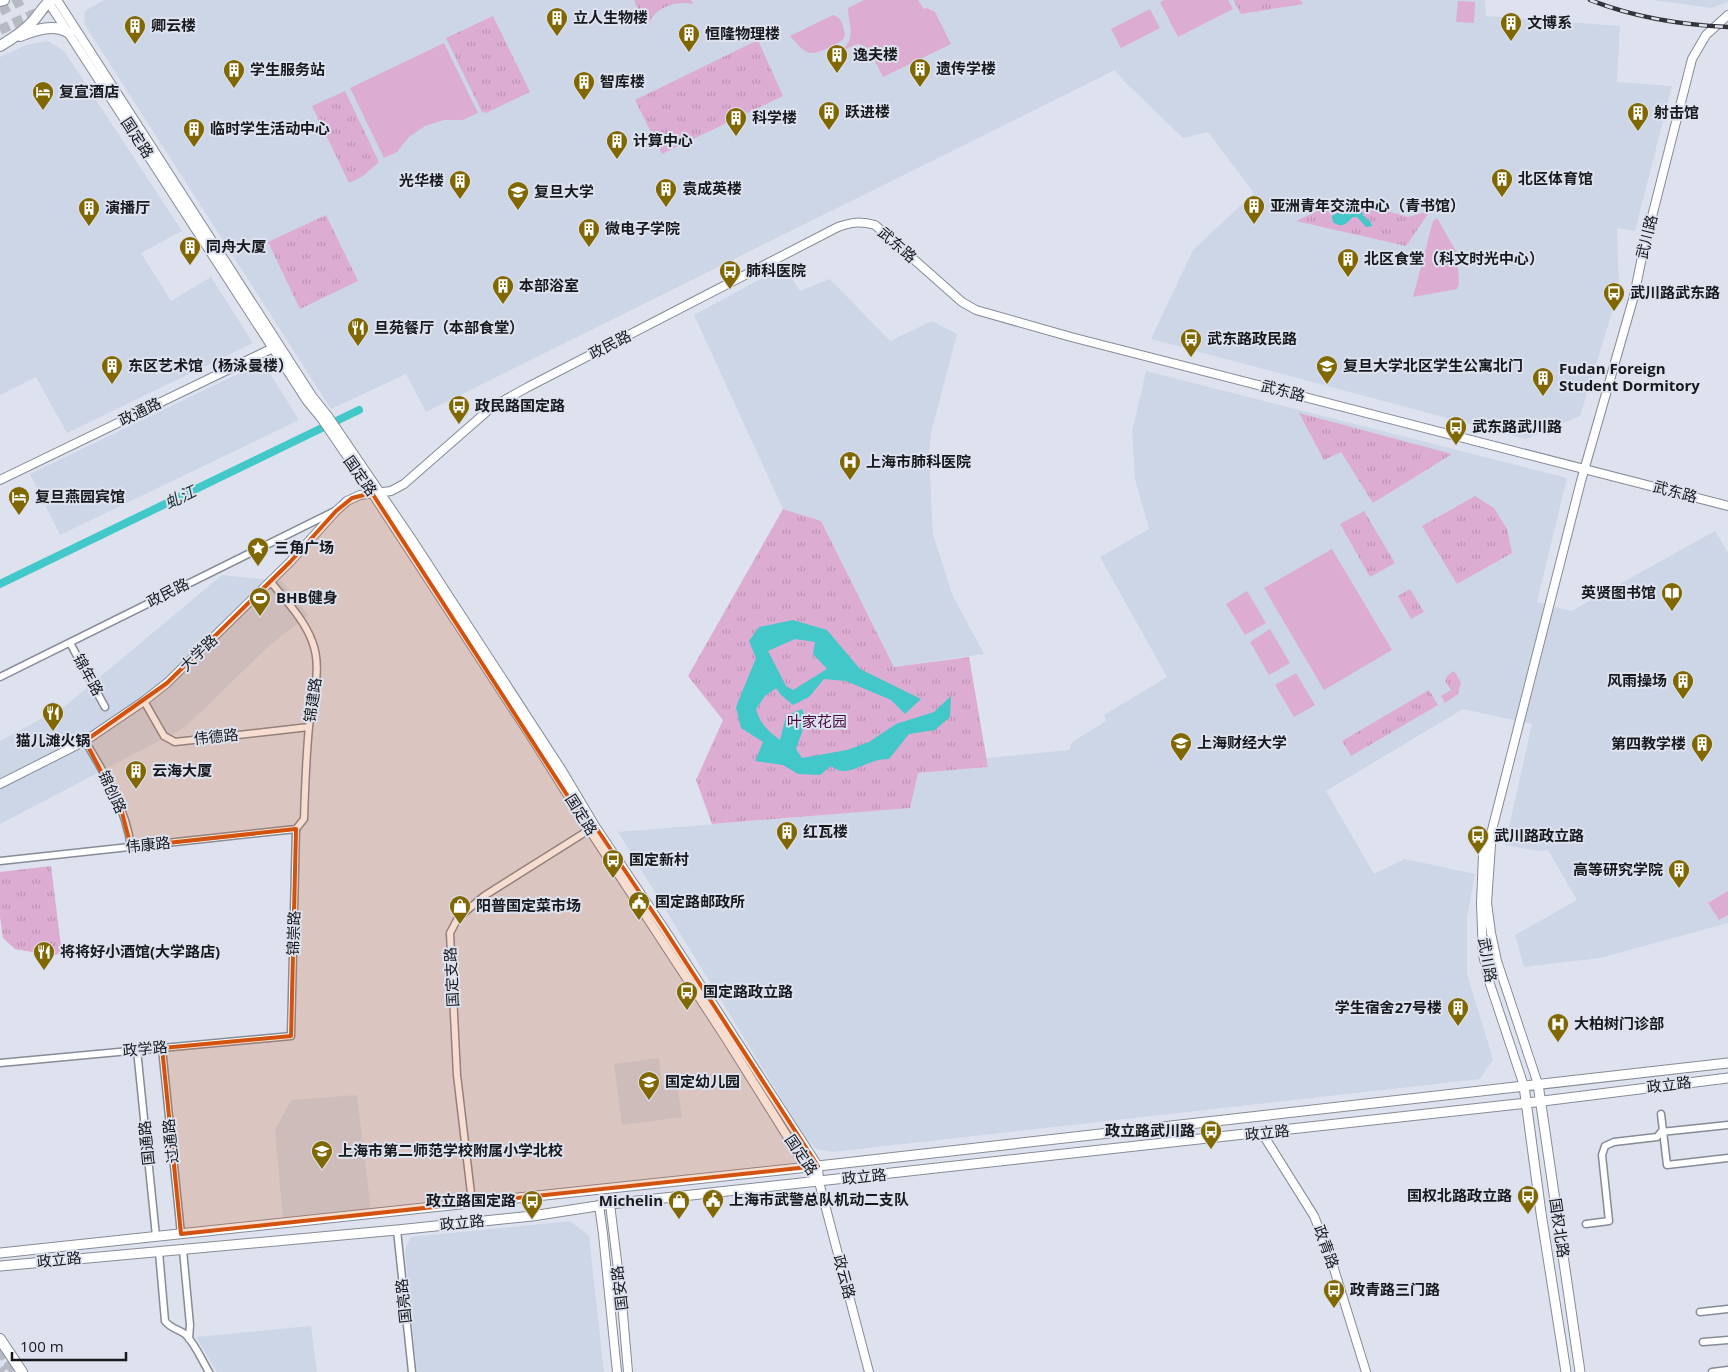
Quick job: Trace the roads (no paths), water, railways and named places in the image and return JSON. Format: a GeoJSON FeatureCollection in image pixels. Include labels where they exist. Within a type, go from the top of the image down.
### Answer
{"type":"FeatureCollection","features":[{"type":"Feature","properties":{"kind":"main road"},"geometry":{"type":"LineString","coordinates":[[3,45],[30,24],[51,1]]}},
{"type":"Feature","properties":{"kind":"main road"},"geometry":{"type":"LineString","coordinates":[[3,45],[22,35],[43,29],[62,29],[70,33]]}},
{"type":"Feature","properties":{"kind":"main road","name":"政立路"},"geometry":{"type":"LineString","coordinates":[[0,1252],[807,1168],[1728,1063]]}},
{"type":"Feature","properties":{"kind":"main road","name":"政立路"},"geometry":{"type":"LineString","coordinates":[[0,1266],[532,1216],[599,1205],[1527,1104],[1728,1078]]}},
{"type":"Feature","properties":{"kind":"main road","name":"国权北路"},"geometry":{"type":"LineString","coordinates":[[1538,1084],[1580,1372]]}},
{"type":"Feature","properties":{"kind":"main road","name":"国权北路"},"geometry":{"type":"LineString","coordinates":[[1524,1086],[1541,1213],[1566,1372]]}},
{"type":"Feature","properties":{"kind":"main road"},"geometry":{"type":"LineString","coordinates":[[0,1339],[22,1372]]}},
{"type":"Feature","properties":{"kind":"street","name":"国定路"},"geometry":{"type":"LineString","coordinates":[[51,1],[70,33],[277,346]]}},
{"type":"Feature","properties":{"kind":"street","name":"国定路"},"geometry":{"type":"LineString","coordinates":[[51,1],[277,346],[307,401],[324,417],[376,493],[413,541],[563,772],[592,827],[807,1168],[819,1182]]}},
{"type":"Feature","properties":{"kind":"street","name":"武川路"},"geometry":{"type":"LineString","coordinates":[[1524,1086],[1490,984],[1483,955],[1480,916],[1483,855],[1492,830],[1584,468],[1634,296],[1643,252],[1692,59],[1706,35],[1728,16]]}},
{"type":"Feature","properties":{"kind":"street","name":"政民路"},"geometry":{"type":"LineString","coordinates":[[376,493],[391,491],[404,484],[492,407],[528,387],[838,226],[852,222],[864,222]]}},
{"type":"Feature","properties":{"kind":"street","name":"武东路"},"geometry":{"type":"LineString","coordinates":[[864,222],[875,225],[962,302],[976,310],[1080,339],[1728,506]]}},
{"type":"Feature","properties":{"kind":"street","name":"政通路"},"geometry":{"type":"LineString","coordinates":[[0,480],[277,346]]}},
{"type":"Feature","properties":{"kind":"street","name":"大学路"},"geometry":{"type":"LineString","coordinates":[[0,784],[85,741],[144,702],[185,668],[271,582],[336,511],[352,498],[376,493]]}},
{"type":"Feature","properties":{"kind":"street","name":"政民路"},"geometry":{"type":"LineString","coordinates":[[0,677],[336,511]]}},
{"type":"Feature","properties":{"kind":"street","name":"锦建路"},"geometry":{"type":"LineString","coordinates":[[271,582],[307,630],[313,642],[317,665],[309,727],[304,818],[296,829]]}},
{"type":"Feature","properties":{"kind":"street","name":"锦年路"},"geometry":{"type":"LineString","coordinates":[[70,643],[105,707]]}},
{"type":"Feature","properties":{"kind":"street","name":"伟德路"},"geometry":{"type":"LineString","coordinates":[[144,702],[164,736],[176,742],[309,727]]}},
{"type":"Feature","properties":{"kind":"street","name":"锦创路"},"geometry":{"type":"LineString","coordinates":[[85,741],[101,768],[121,809],[130,846]]}},
{"type":"Feature","properties":{"kind":"street","name":"国定路"},"geometry":{"type":"LineString","coordinates":[[592,827],[663,927],[818,1166],[819,1182]]}},
{"type":"Feature","properties":{"kind":"street","name":"国定支路"},"geometry":{"type":"LineString","coordinates":[[472,1202],[457,1074],[450,933],[458,918],[484,896],[592,827]]}},
{"type":"Feature","properties":{"kind":"street","name":"伟康路"},"geometry":{"type":"LineString","coordinates":[[0,861],[296,829]]}},
{"type":"Feature","properties":{"kind":"street","name":"锦崇路"},"geometry":{"type":"LineString","coordinates":[[291,1036],[296,829]]}},
{"type":"Feature","properties":{"kind":"street"},"geometry":{"type":"LineString","coordinates":[[1492,830],[1488,903],[1492,938],[1497,961],[1538,1084]]}},
{"type":"Feature","properties":{"kind":"street","name":"政学路"},"geometry":{"type":"LineString","coordinates":[[0,1063],[291,1036]]}},
{"type":"Feature","properties":{"kind":"street","name":"过通路"},"geometry":{"type":"LineString","coordinates":[[162,1048],[181,1234]]}},
{"type":"Feature","properties":{"kind":"street","name":"国通路"},"geometry":{"type":"LineString","coordinates":[[137,1050],[156,1236]]}},
{"type":"Feature","properties":{"kind":"street"},"geometry":{"type":"LineString","coordinates":[[1661,1114],[1667,1165],[1728,1158]]}},
{"type":"Feature","properties":{"kind":"street"},"geometry":{"type":"LineString","coordinates":[[1586,1224],[1610,1221],[1602,1155],[1605,1146],[1614,1142],[1657,1136],[1663,1132],[1728,1125]]}},
{"type":"Feature","properties":{"kind":"street","name":"政青路"},"geometry":{"type":"LineString","coordinates":[[1262,1133],[1314,1216],[1330,1256],[1366,1372]]}},
{"type":"Feature","properties":{"kind":"street","name":"政云路"},"geometry":{"type":"LineString","coordinates":[[819,1182],[869,1372]]}},
{"type":"Feature","properties":{"kind":"street","name":"国安路"},"geometry":{"type":"LineString","coordinates":[[610,1204],[628,1372]]}},
{"type":"Feature","properties":{"kind":"street","name":"国安路"},"geometry":{"type":"LineString","coordinates":[[599,1205],[617,1372]]}},
{"type":"Feature","properties":{"kind":"street","name":"国亮路"},"geometry":{"type":"LineString","coordinates":[[397,1230],[412,1372]]}},
{"type":"Feature","properties":{"kind":"street"},"geometry":{"type":"LineString","coordinates":[[184,1250],[190,1325],[189,1339]]}},
{"type":"Feature","properties":{"kind":"street"},"geometry":{"type":"LineString","coordinates":[[159,1252],[165,1321],[172,1328],[185,1334],[209,1372]]}},
{"type":"Feature","properties":{"kind":"street"},"geometry":{"type":"LineString","coordinates":[[1700,1312],[1728,1309]]}},
{"type":"Feature","properties":{"kind":"street"},"geometry":{"type":"LineString","coordinates":[[1703,1342],[1728,1340]]}},
{"type":"Feature","properties":{"kind":"street"},"geometry":{"type":"LineString","coordinates":[[1712,1372],[1728,1370]]}},
{"type":"Feature","properties":{"kind":"water"},"geometry":{"type":"Polygon","coordinates":[[[1358,211],[1363,213],[1363,216],[1370,221],[1372,226],[1366,227],[1357,217],[1353,217],[1343,225],[1333,222],[1332,216],[1337,213],[1352,214],[1358,211]]]}},
{"type":"Feature","properties":{"kind":"water"},"geometry":{"type":"Polygon","coordinates":[[[793,620],[827,630],[860,669],[921,699],[905,714],[891,700],[846,681],[824,679],[809,697],[793,705],[776,688],[765,696],[756,709],[765,727],[780,740],[786,716],[802,709],[804,724],[796,749],[802,758],[847,750],[869,742],[896,724],[934,712],[951,696],[950,717],[935,730],[909,734],[889,759],[882,759],[847,771],[831,766],[820,775],[798,774],[783,765],[755,761],[763,742],[741,728],[736,707],[756,658],[749,641],[759,627],[793,620]],[[795,639],[768,651],[786,686],[793,690],[827,669],[813,654],[815,642],[795,639]]]}},
{"type":"Feature","properties":{"kind":"waterway","name":"虬江"},"geometry":{"type":"LineString","coordinates":[[0,584],[359,410]]}},
{"type":"Feature","properties":{"kind":"tunnel"},"geometry":{"type":"LineString","coordinates":[[0,11],[22,0]]}},
{"type":"Feature","properties":{"kind":"tunnel"},"geometry":{"type":"LineString","coordinates":[[0,30],[64,0]]}},
{"type":"Feature","properties":{"kind":"tunnel"},"geometry":{"type":"LineString","coordinates":[[0,1350],[15,1372]]}},
{"type":"Feature","properties":{"kind":"tunnel"},"geometry":{"type":"LineString","coordinates":[[7,1361],[17,1372]]}},
{"type":"Feature","properties":{"kind":"tunnel"},"geometry":{"type":"LineString","coordinates":[[0,1368],[3,1372]]}},
{"type":"Feature","properties":{"kind":"railway"},"geometry":{"type":"LineString","coordinates":[[1590,0],[1623,11],[1658,19],[1728,27]]}},
{"type":"Feature","properties":{"kind":"place","name":"立人生物楼"},"geometry":{"type":"Point","coordinates":[557,37]}},
{"type":"Feature","properties":{"kind":"place","name":"文博系"},"geometry":{"type":"Point","coordinates":[1511,42]}},
{"type":"Feature","properties":{"kind":"place","name":"卿云楼"},"geometry":{"type":"Point","coordinates":[135,45]}},
{"type":"Feature","properties":{"kind":"place","name":"恒隆物理楼"},"geometry":{"type":"Point","coordinates":[689,53]}},
{"type":"Feature","properties":{"kind":"place","name":"逸夫楼"},"geometry":{"type":"Point","coordinates":[837,74]}},
{"type":"Feature","properties":{"kind":"place","name":"遗传学楼"},"geometry":{"type":"Point","coordinates":[920,88]}},
{"type":"Feature","properties":{"kind":"place","name":"学生服务站"},"geometry":{"type":"Point","coordinates":[234,89]}},
{"type":"Feature","properties":{"kind":"place","name":"智库楼"},"geometry":{"type":"Point","coordinates":[584,101]}},
{"type":"Feature","properties":{"kind":"place","name":"复宣酒店"},"geometry":{"type":"Point","coordinates":[43,111]}},
{"type":"Feature","properties":{"kind":"place","name":"跃进楼"},"geometry":{"type":"Point","coordinates":[829,131]}},
{"type":"Feature","properties":{"kind":"place","name":"射击馆"},"geometry":{"type":"Point","coordinates":[1638,132]}},
{"type":"Feature","properties":{"kind":"place","name":"科学楼"},"geometry":{"type":"Point","coordinates":[736,137]}},
{"type":"Feature","properties":{"kind":"place","name":"临时学生活动中心"},"geometry":{"type":"Point","coordinates":[194,148]}},
{"type":"Feature","properties":{"kind":"place","name":"计算中心"},"geometry":{"type":"Point","coordinates":[617,160]}},
{"type":"Feature","properties":{"kind":"place","name":"北区体育馆"},"geometry":{"type":"Point","coordinates":[1502,198]}},
{"type":"Feature","properties":{"kind":"place","name":"光华楼"},"geometry":{"type":"Point","coordinates":[460,200]}},
{"type":"Feature","properties":{"kind":"place","name":"袁成英楼"},"geometry":{"type":"Point","coordinates":[666,208]}},
{"type":"Feature","properties":{"kind":"place","name":"复旦大学"},"geometry":{"type":"Point","coordinates":[518,211]}},
{"type":"Feature","properties":{"kind":"place","name":"亚洲青年交流中心（青书馆）"},"geometry":{"type":"Point","coordinates":[1254,225]}},
{"type":"Feature","properties":{"kind":"place","name":"演播厅"},"geometry":{"type":"Point","coordinates":[89,227]}},
{"type":"Feature","properties":{"kind":"place","name":"微电子学院"},"geometry":{"type":"Point","coordinates":[589,248]}},
{"type":"Feature","properties":{"kind":"place","name":"同舟大厦"},"geometry":{"type":"Point","coordinates":[190,266]}},
{"type":"Feature","properties":{"kind":"place","name":"北区食堂（科文时光中心）"},"geometry":{"type":"Point","coordinates":[1348,278]}},
{"type":"Feature","properties":{"kind":"place","name":"肺科医院"},"geometry":{"type":"Point","coordinates":[730,290]}},
{"type":"Feature","properties":{"kind":"place","name":"本部浴室"},"geometry":{"type":"Point","coordinates":[503,305]}},
{"type":"Feature","properties":{"kind":"place","name":"武川路武东路"},"geometry":{"type":"Point","coordinates":[1614,312]}},
{"type":"Feature","properties":{"kind":"place","name":"旦苑餐厅（本部食堂）"},"geometry":{"type":"Point","coordinates":[358,347]}},
{"type":"Feature","properties":{"kind":"place","name":"武东路政民路"},"geometry":{"type":"Point","coordinates":[1191,358]}},
{"type":"Feature","properties":{"kind":"place","name":"东区艺术馆（杨泳曼楼）"},"geometry":{"type":"Point","coordinates":[112,385]}},
{"type":"Feature","properties":{"kind":"place","name":"复旦大学北区学生公寓北门"},"geometry":{"type":"Point","coordinates":[1327,385]}},
{"type":"Feature","properties":{"kind":"place","name":"Fudan Foreign Student Dormitory"},"geometry":{"type":"Point","coordinates":[1543,397]}},
{"type":"Feature","properties":{"kind":"place","name":"政民路国定路"},"geometry":{"type":"Point","coordinates":[459,425]}},
{"type":"Feature","properties":{"kind":"place","name":"武东路武川路"},"geometry":{"type":"Point","coordinates":[1456,446]}},
{"type":"Feature","properties":{"kind":"place","name":"上海市肺科医院"},"geometry":{"type":"Point","coordinates":[850,481]}},
{"type":"Feature","properties":{"kind":"place","name":"复旦燕园宾馆"},"geometry":{"type":"Point","coordinates":[19,516]}},
{"type":"Feature","properties":{"kind":"place","name":"三角广场"},"geometry":{"type":"Point","coordinates":[258,567]}},
{"type":"Feature","properties":{"kind":"place","name":"英贤图书馆"},"geometry":{"type":"Point","coordinates":[1672,612]}},
{"type":"Feature","properties":{"kind":"place","name":"BHB健身"},"geometry":{"type":"Point","coordinates":[260,617]}},
{"type":"Feature","properties":{"kind":"place","name":"风雨操场"},"geometry":{"type":"Point","coordinates":[1683,700]}},
{"type":"Feature","properties":{"kind":"place","name":"猫儿滩火锅"},"geometry":{"type":"Point","coordinates":[53,732]}},
{"type":"Feature","properties":{"kind":"place","name":"上海财经大学"},"geometry":{"type":"Point","coordinates":[1181,762]}},
{"type":"Feature","properties":{"kind":"place","name":"第四教学楼"},"geometry":{"type":"Point","coordinates":[1702,763]}},
{"type":"Feature","properties":{"kind":"place","name":"云海大厦"},"geometry":{"type":"Point","coordinates":[136,790]}},
{"type":"Feature","properties":{"kind":"place","name":"红瓦楼"},"geometry":{"type":"Point","coordinates":[787,851]}},
{"type":"Feature","properties":{"kind":"place","name":"武川路政立路"},"geometry":{"type":"Point","coordinates":[1478,855]}},
{"type":"Feature","properties":{"kind":"place","name":"国定新村"},"geometry":{"type":"Point","coordinates":[613,879]}},
{"type":"Feature","properties":{"kind":"place","name":"高等研究学院"},"geometry":{"type":"Point","coordinates":[1679,889]}},
{"type":"Feature","properties":{"kind":"place","name":"国定路邮政所"},"geometry":{"type":"Point","coordinates":[639,921]}},
{"type":"Feature","properties":{"kind":"place","name":"阳普国定菜市场"},"geometry":{"type":"Point","coordinates":[460,925]}},
{"type":"Feature","properties":{"kind":"place","name":"将将好小酒馆(大学路店)"},"geometry":{"type":"Point","coordinates":[44,971]}},
{"type":"Feature","properties":{"kind":"place","name":"国定路政立路"},"geometry":{"type":"Point","coordinates":[687,1011]}},
{"type":"Feature","properties":{"kind":"place","name":"学生宿舍27号楼"},"geometry":{"type":"Point","coordinates":[1458,1027]}},
{"type":"Feature","properties":{"kind":"place","name":"大柏树门诊部"},"geometry":{"type":"Point","coordinates":[1558,1043]}},
{"type":"Feature","properties":{"kind":"place","name":"国定幼儿园"},"geometry":{"type":"Point","coordinates":[649,1101]}},
{"type":"Feature","properties":{"kind":"place","name":"政立路武川路"},"geometry":{"type":"Point","coordinates":[1211,1150]}},
{"type":"Feature","properties":{"kind":"place","name":"上海市第二师范学校附属小学北校"},"geometry":{"type":"Point","coordinates":[322,1170]}},
{"type":"Feature","properties":{"kind":"place","name":"国权北路政立路"},"geometry":{"type":"Point","coordinates":[1528,1215]}},
{"type":"Feature","properties":{"kind":"place","name":"上海市武警总队机动二支队"},"geometry":{"type":"Point","coordinates":[713,1219]}},
{"type":"Feature","properties":{"kind":"place","name":"政立路国定路"},"geometry":{"type":"Point","coordinates":[532,1220]}},
{"type":"Feature","properties":{"kind":"place","name":"Michelin"},"geometry":{"type":"Point","coordinates":[679,1220]}},
{"type":"Feature","properties":{"kind":"place","name":"政青路三门路"},"geometry":{"type":"Point","coordinates":[1334,1309]}},
{"type":"Feature","properties":{"kind":"park label","name":"叶家花园"},"geometry":{"type":"Point","coordinates":[817,722]}}]}
